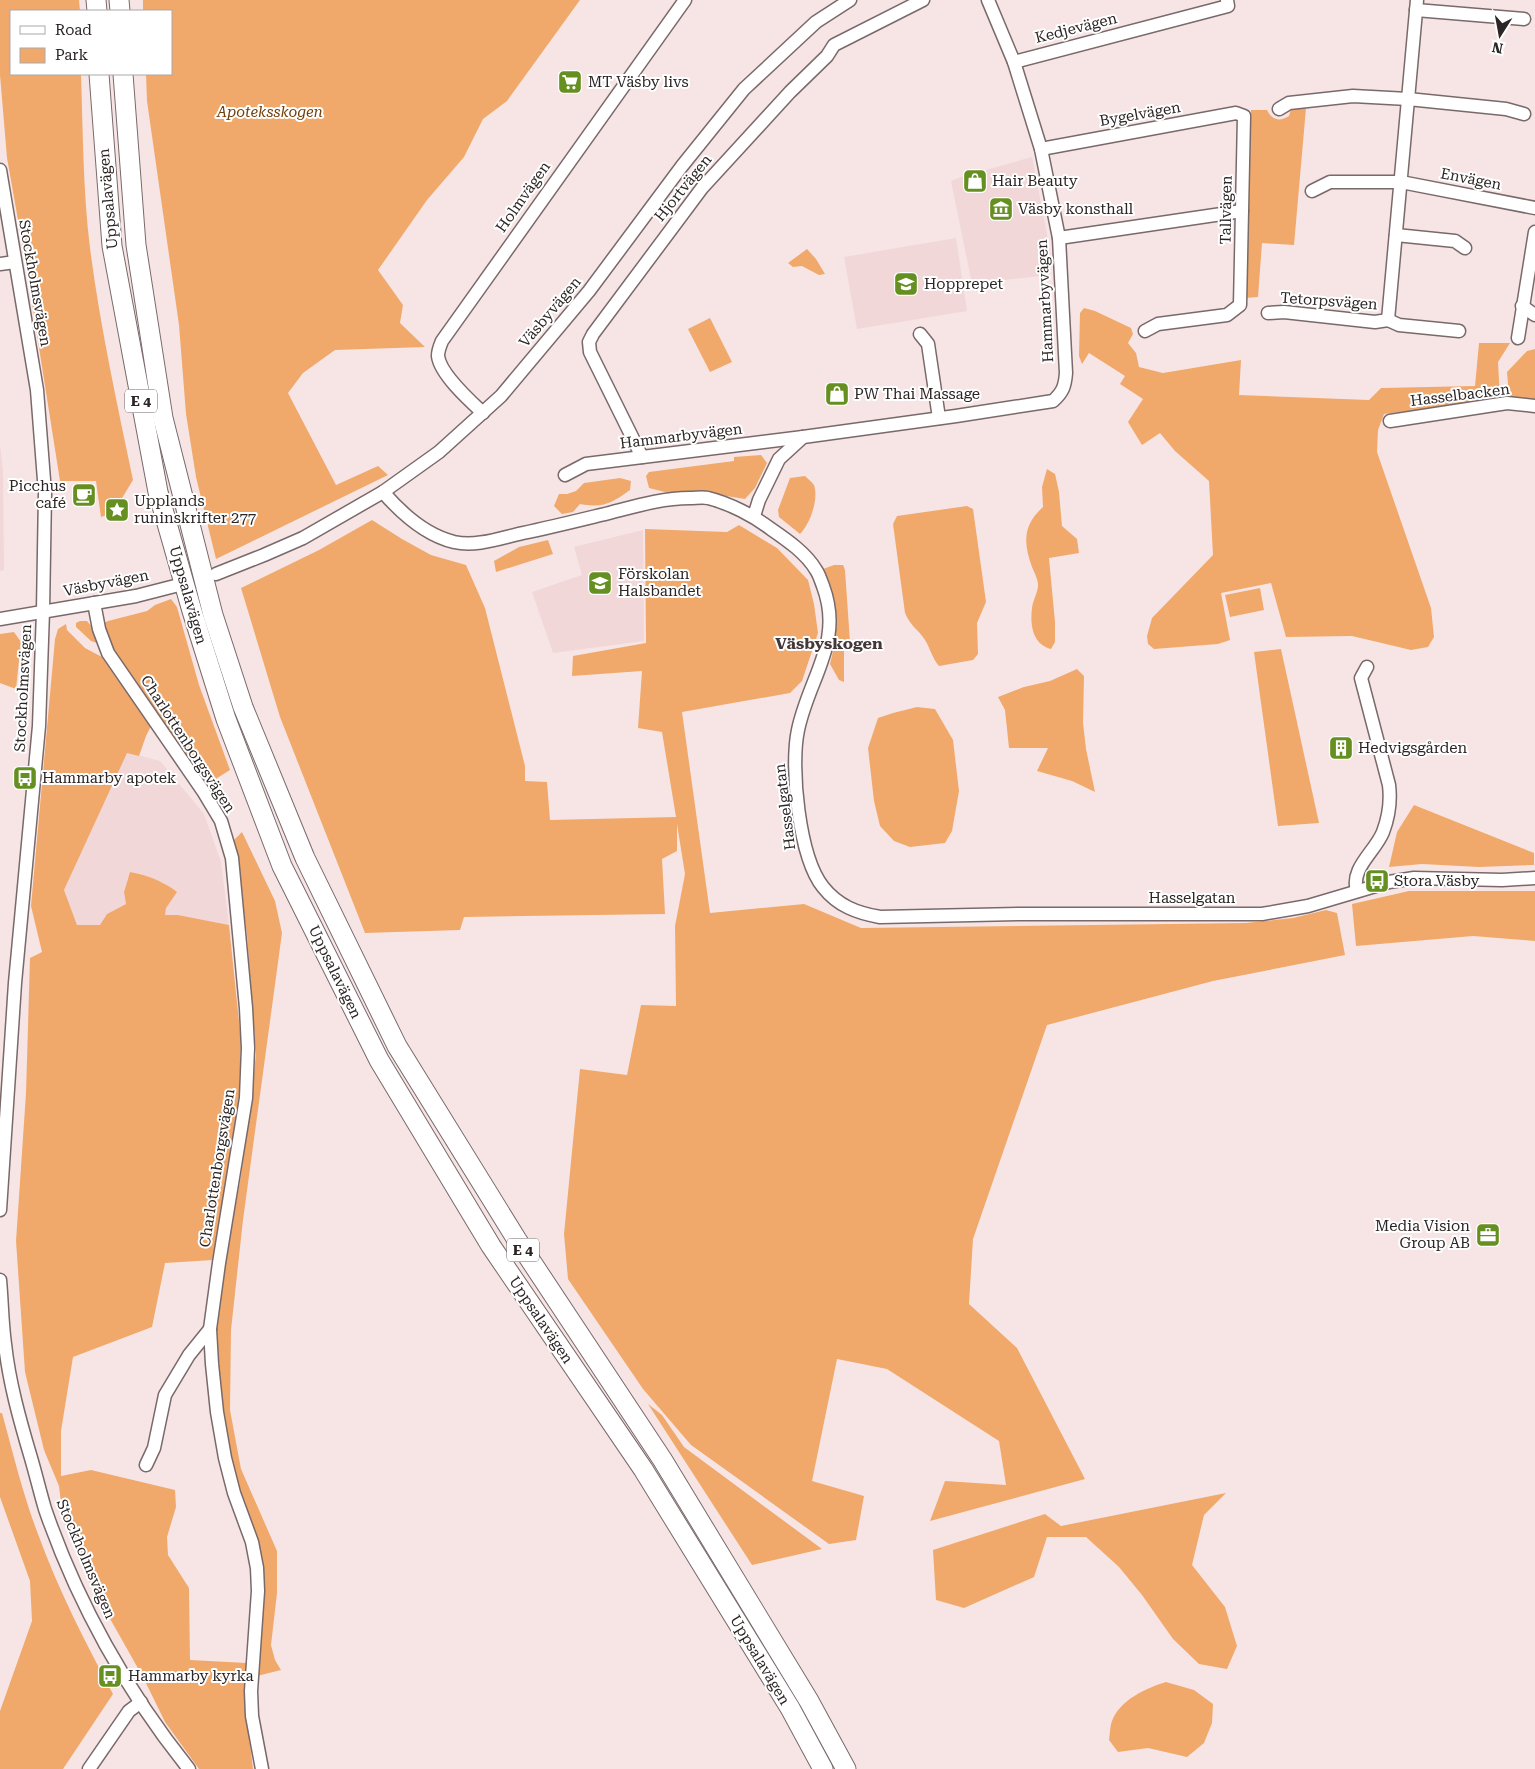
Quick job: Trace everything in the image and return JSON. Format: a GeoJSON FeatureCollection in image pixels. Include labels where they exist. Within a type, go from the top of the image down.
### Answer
{"type":"FeatureCollection","features":[{"type":"Feature","properties":{"kind":"highway","name":"Uppsalavägen"},"geometry":{"type":"LineString","coordinates":[[99,75],[112,246],[158,492],[226,720],[282,866],[379,1060],[491,1246],[643,1469],[790,1708],[823,1769]]}},
{"type":"Feature","properties":{"kind":"highway","name":"Uppsalavägen"},"geometry":{"type":"LineString","coordinates":[[123,75],[136,245],[163,418],[213,615],[240,698],[306,858],[397,1046],[517,1240],[662,1459],[810,1701],[846,1769]]}},
{"type":"Feature","properties":{"kind":"street","name":"Holmvägen"},"geometry":{"type":"LineString","coordinates":[[483,413],[442,369],[438,358],[438,350],[442,341],[596,122],[685,0]]}},
{"type":"Feature","properties":{"kind":"street","name":"Väsbyvägen"},"geometry":{"type":"LineString","coordinates":[[216,574],[303,538],[383,492],[439,452],[483,413],[501,396],[589,291],[682,166],[744,89],[816,22],[850,0]]}},
{"type":"Feature","properties":{"kind":"street","name":"Hjortvägen"},"geometry":{"type":"LineString","coordinates":[[642,457],[590,352],[588,342],[702,188],[784,99],[827,56],[834,45],[923,0]]}},
{"type":"Feature","properties":{"kind":"street","name":"Hammarbyvägen"},"geometry":{"type":"LineString","coordinates":[[565,475],[586,464],[803,437],[1053,401],[1062,393],[1066,373],[1059,238],[1041,149],[1014,62],[988,0]]}},
{"type":"Feature","properties":{"kind":"street","name":"Kedjevägen"},"geometry":{"type":"LineString","coordinates":[[1014,62],[1228,6],[1227,0]]}},
{"type":"Feature","properties":{"kind":"street","name":"Tetorpsvägen"},"geometry":{"type":"LineString","coordinates":[[1388,320],[1416,5],[1524,19]]}},
{"type":"Feature","properties":{"kind":"street"},"geometry":{"type":"LineString","coordinates":[[1280,109],[1289,104],[1353,96],[1408,99],[1506,109],[1524,114]]}},
{"type":"Feature","properties":{"kind":"street","name":"Bygelvägen"},"geometry":{"type":"LineString","coordinates":[[1041,149],[1236,113],[1244,116]]}},
{"type":"Feature","properties":{"kind":"street","name":"Tallvägen"},"geometry":{"type":"LineString","coordinates":[[1145,331],[1158,324],[1228,315],[1240,305],[1244,116]]}},
{"type":"Feature","properties":{"kind":"street","name":"Stockholmsvägen"},"geometry":{"type":"LineString","coordinates":[[0,170],[37,390],[44,493],[43,611],[39,726],[16,983],[0,1210]]}},
{"type":"Feature","properties":{"kind":"street"},"geometry":{"type":"LineString","coordinates":[[1312,191],[1330,182],[1401,182]]}},
{"type":"Feature","properties":{"kind":"street","name":"Envägen"},"geometry":{"type":"LineString","coordinates":[[1401,182],[1535,208]]}},
{"type":"Feature","properties":{"kind":"street"},"geometry":{"type":"LineString","coordinates":[[1059,238],[1242,211]]}},
{"type":"Feature","properties":{"kind":"street"},"geometry":{"type":"LineString","coordinates":[[1518,338],[1522,306],[1534,249],[1535,232]]}},
{"type":"Feature","properties":{"kind":"street"},"geometry":{"type":"LineString","coordinates":[[1396,235],[1455,241],[1465,248]]}},
{"type":"Feature","properties":{"kind":"street"},"geometry":{"type":"LineString","coordinates":[[0,264],[15,262]]}},
{"type":"Feature","properties":{"kind":"street"},"geometry":{"type":"LineString","coordinates":[[1522,306],[1535,315]]}},
{"type":"Feature","properties":{"kind":"street","name":"Tetorpsvägen"},"geometry":{"type":"LineString","coordinates":[[1268,313],[1284,312],[1375,322],[1388,320],[1399,325],[1459,331]]}},
{"type":"Feature","properties":{"kind":"street"},"geometry":{"type":"LineString","coordinates":[[920,334],[928,344],[939,418]]}},
{"type":"Feature","properties":{"kind":"street","name":"Hasselbacken"},"geometry":{"type":"LineString","coordinates":[[1390,421],[1507,403],[1535,406]]}},
{"type":"Feature","properties":{"kind":"street"},"geometry":{"type":"LineString","coordinates":[[754,516],[759,500],[779,459],[803,437]]}},
{"type":"Feature","properties":{"kind":"street","name":"Hasselgatan"},"geometry":{"type":"LineString","coordinates":[[383,492],[411,520],[433,534],[454,542],[475,544],[555,527],[670,498],[707,498],[754,516],[796,548],[816,570],[828,601],[830,626],[827,648],[805,703],[798,731],[794,762],[798,804],[806,851],[813,871],[823,887],[848,908],[861,914],[880,917],[1021,914],[1262,914],[1308,906],[1389,882],[1414,878],[1502,880],[1535,878]]}},
{"type":"Feature","properties":{"kind":"street","name":"Väsbyvägen"},"geometry":{"type":"LineString","coordinates":[[0,619],[136,596],[175,586]]}},
{"type":"Feature","properties":{"kind":"street","name":"Charlottenborgsvägen"},"geometry":{"type":"LineString","coordinates":[[94,603],[99,629],[108,653],[203,791],[221,821],[232,858],[246,1008],[248,1056],[246,1098],[210,1329],[216,1412],[225,1458],[234,1494],[252,1542],[257,1568],[258,1591],[251,1691],[253,1724],[262,1769]]}},
{"type":"Feature","properties":{"kind":"street"},"geometry":{"type":"LineString","coordinates":[[1357,891],[1354,880],[1382,833],[1390,808],[1389,785],[1361,678],[1367,667]]}},
{"type":"Feature","properties":{"kind":"street","name":"Stockholmsvägen"},"geometry":{"type":"LineString","coordinates":[[0,1280],[5,1344],[12,1386],[45,1507],[58,1543],[102,1637],[141,1702],[189,1769]]}},
{"type":"Feature","properties":{"kind":"street"},"geometry":{"type":"LineString","coordinates":[[146,1465],[154,1448],[165,1395],[189,1355],[210,1329]]}},
{"type":"Feature","properties":{"kind":"street"},"geometry":{"type":"LineString","coordinates":[[89,1769],[129,1711],[141,1702]]}},
{"type":"Feature","properties":{"kind":"shaded area"},"geometry":{"type":"Polygon","coordinates":[[[1032,157],[1052,260],[1041,276],[1004,280],[971,279],[951,181],[1032,157]]]}},
{"type":"Feature","properties":{"kind":"shaded area","name":"Hopprepet"},"geometry":{"type":"Polygon","coordinates":[[[956,238],[967,311],[857,329],[844,257],[956,238]]]}},
{"type":"Feature","properties":{"kind":"shaded area"},"geometry":{"type":"Polygon","coordinates":[[[0,445],[3,471],[4,570],[0,571],[0,445]]]}},
{"type":"Feature","properties":{"kind":"shaded area","name":"Förskolan Halsbandet"},"geometry":{"type":"Polygon","coordinates":[[[643,530],[644,641],[553,653],[532,592],[582,575],[574,547],[643,530]]]}},
{"type":"Feature","properties":{"kind":"shaded area"},"geometry":{"type":"Polygon","coordinates":[[[127,752],[160,761],[204,814],[221,862],[229,925],[178,915],[165,915],[166,884],[141,874],[130,872],[124,892],[126,904],[107,914],[100,925],[77,925],[64,890],[127,752]]]}},
{"type":"Feature","properties":{"kind":"green space"},"geometry":{"type":"Polygon","coordinates":[[[0,0],[79,0],[80,10],[10,10],[10,75],[81,75],[85,183],[90,248],[104,335],[133,480],[113,513],[101,517],[96,481],[60,481],[7,158],[0,75],[0,0]]]}},
{"type":"Feature","properties":{"kind":"green space","name":"Apoteksskogen"},"geometry":{"type":"Polygon","coordinates":[[[143,0],[580,0],[507,101],[483,119],[464,157],[427,200],[378,270],[403,305],[400,323],[425,347],[335,350],[303,373],[288,393],[336,485],[378,466],[388,475],[216,559],[196,477],[186,414],[179,325],[147,101],[146,75],[172,75],[172,10],[143,10],[143,0]]]}},
{"type":"Feature","properties":{"kind":"green space"},"geometry":{"type":"Polygon","coordinates":[[[1306,108],[1294,245],[1262,243],[1258,297],[1245,298],[1251,110],[1267,110],[1274,118],[1282,119],[1289,116],[1291,109],[1306,108]]]}},
{"type":"Feature","properties":{"kind":"green space"},"geometry":{"type":"Polygon","coordinates":[[[807,249],[825,274],[819,275],[802,266],[793,267],[788,263],[807,249]]]}},
{"type":"Feature","properties":{"kind":"green space"},"geometry":{"type":"Polygon","coordinates":[[[1084,308],[1095,311],[1131,328],[1133,334],[1128,343],[1136,353],[1139,367],[1163,373],[1241,360],[1239,395],[1369,400],[1381,388],[1475,386],[1479,343],[1510,343],[1498,362],[1500,399],[1384,414],[1378,430],[1377,452],[1431,608],[1434,637],[1428,647],[1411,650],[1352,636],[1286,637],[1271,583],[1221,593],[1230,640],[1218,644],[1154,649],[1148,644],[1147,636],[1152,618],[1213,555],[1209,481],[1175,451],[1160,433],[1142,445],[1128,422],[1143,399],[1120,384],[1125,376],[1089,353],[1082,364],[1079,356],[1080,313],[1084,308]]]}},
{"type":"Feature","properties":{"kind":"green space"},"geometry":{"type":"Polygon","coordinates":[[[710,318],[732,362],[710,372],[688,329],[710,318]]]}},
{"type":"Feature","properties":{"kind":"green space"},"geometry":{"type":"Polygon","coordinates":[[[1535,349],[1535,400],[1509,396],[1507,372],[1527,351],[1535,349]]]}},
{"type":"Feature","properties":{"kind":"green space"},"geometry":{"type":"Polygon","coordinates":[[[761,455],[767,463],[755,488],[745,499],[702,492],[669,493],[649,488],[646,476],[649,472],[734,461],[734,457],[761,455]]]}},
{"type":"Feature","properties":{"kind":"green space"},"geometry":{"type":"Polygon","coordinates":[[[1047,469],[1055,474],[1059,492],[1062,526],[1077,539],[1079,553],[1049,558],[1055,622],[1055,642],[1051,649],[1040,643],[1032,627],[1032,608],[1038,585],[1026,542],[1028,527],[1043,507],[1042,487],[1047,469]]]}},
{"type":"Feature","properties":{"kind":"green space"},"geometry":{"type":"Polygon","coordinates":[[[805,476],[814,485],[815,497],[810,518],[800,534],[779,517],[778,510],[790,478],[805,476]]]}},
{"type":"Feature","properties":{"kind":"green space"},"geometry":{"type":"Polygon","coordinates":[[[620,478],[631,481],[630,490],[612,502],[601,505],[580,504],[573,512],[562,514],[554,506],[559,494],[576,491],[584,483],[620,478]]]}},
{"type":"Feature","properties":{"kind":"green space"},"geometry":{"type":"Polygon","coordinates":[[[967,506],[973,509],[986,602],[977,623],[978,654],[973,660],[939,666],[925,640],[905,613],[893,524],[897,516],[967,506]]]}},
{"type":"Feature","properties":{"kind":"green space"},"geometry":{"type":"Polygon","coordinates":[[[372,520],[431,555],[466,565],[485,608],[525,766],[525,781],[547,782],[550,820],[676,817],[662,732],[638,728],[642,671],[572,676],[573,656],[646,643],[645,529],[727,532],[739,525],[777,548],[808,580],[818,633],[802,681],[790,693],[682,712],[710,913],[804,904],[861,928],[1246,923],[1293,918],[1326,910],[1337,913],[1345,955],[1213,981],[1047,1025],[973,1239],[969,1304],[1017,1348],[1085,1479],[930,1521],[945,1481],[1006,1485],[999,1441],[887,1369],[837,1359],[812,1481],[864,1496],[856,1540],[829,1544],[691,1445],[643,1389],[568,1279],[564,1234],[580,1069],[627,1075],[641,1005],[676,1006],[675,926],[685,874],[677,824],[677,851],[662,859],[665,914],[464,917],[460,930],[365,933],[280,717],[241,588],[319,550],[372,520]]]}},
{"type":"Feature","properties":{"kind":"green space"},"geometry":{"type":"Polygon","coordinates":[[[548,540],[553,554],[496,572],[494,561],[519,547],[548,540]]]}},
{"type":"Feature","properties":{"kind":"green space"},"geometry":{"type":"Polygon","coordinates":[[[834,565],[843,565],[845,570],[850,642],[844,648],[844,682],[839,680],[830,664],[835,640],[835,616],[831,593],[823,569],[834,565]]]}},
{"type":"Feature","properties":{"kind":"green space"},"geometry":{"type":"Polygon","coordinates":[[[1260,588],[1264,610],[1230,617],[1225,595],[1260,588]]]}},
{"type":"Feature","properties":{"kind":"green space"},"geometry":{"type":"Polygon","coordinates":[[[171,599],[177,607],[199,685],[230,770],[206,785],[164,727],[106,635],[104,623],[147,611],[155,605],[171,599]]]}},
{"type":"Feature","properties":{"kind":"green space"},"geometry":{"type":"Polygon","coordinates":[[[87,621],[92,627],[97,643],[91,641],[76,627],[76,623],[87,621]]]}},
{"type":"Feature","properties":{"kind":"green space"},"geometry":{"type":"Polygon","coordinates":[[[66,624],[67,630],[85,648],[102,657],[151,726],[139,756],[127,753],[64,890],[77,925],[100,925],[107,914],[126,904],[124,892],[130,872],[155,879],[177,892],[166,908],[165,915],[178,915],[229,925],[241,1041],[239,1097],[213,1260],[165,1263],[152,1327],[73,1357],[61,1431],[61,1476],[91,1470],[175,1490],[176,1507],[167,1537],[168,1555],[189,1588],[190,1660],[247,1663],[245,1702],[253,1769],[199,1769],[165,1722],[144,1679],[86,1576],[63,1519],[59,1486],[44,1450],[25,1372],[16,1241],[26,1093],[30,958],[42,952],[31,906],[55,639],[58,629],[66,624]]]}},
{"type":"Feature","properties":{"kind":"green space"},"geometry":{"type":"Polygon","coordinates":[[[14,632],[21,642],[16,689],[0,683],[0,634],[14,632]]]}},
{"type":"Feature","properties":{"kind":"green space"},"geometry":{"type":"Polygon","coordinates":[[[1281,649],[1319,823],[1278,826],[1254,652],[1281,649]]]}},
{"type":"Feature","properties":{"kind":"green space"},"geometry":{"type":"Polygon","coordinates":[[[1077,669],[1084,676],[1083,723],[1095,792],[1072,781],[1037,771],[1048,748],[1009,748],[1005,710],[998,697],[1024,687],[1050,681],[1077,669]]]}},
{"type":"Feature","properties":{"kind":"green space"},"geometry":{"type":"Polygon","coordinates":[[[917,707],[935,709],[953,740],[959,791],[952,831],[945,843],[910,847],[894,841],[880,826],[874,801],[868,748],[878,718],[917,707]]]}},
{"type":"Feature","properties":{"kind":"green space"},"geometry":{"type":"Polygon","coordinates":[[[1414,805],[1534,853],[1534,865],[1479,867],[1422,864],[1389,867],[1397,832],[1414,805]]]}},
{"type":"Feature","properties":{"kind":"green space"},"geometry":{"type":"Polygon","coordinates":[[[242,832],[275,901],[282,933],[243,1220],[231,1330],[230,1410],[241,1469],[277,1551],[277,1593],[271,1645],[275,1660],[281,1670],[257,1676],[261,1562],[252,1522],[234,1479],[221,1410],[216,1334],[220,1288],[241,1176],[256,1055],[247,935],[234,840],[242,832]]]}},
{"type":"Feature","properties":{"kind":"green space"},"geometry":{"type":"Polygon","coordinates":[[[1409,891],[1535,891],[1535,941],[1473,936],[1356,946],[1352,904],[1409,891]]]}},
{"type":"Feature","properties":{"kind":"green space"},"geometry":{"type":"Polygon","coordinates":[[[648,1404],[662,1415],[684,1447],[822,1549],[752,1565],[648,1404]]]}},
{"type":"Feature","properties":{"kind":"green space"},"geometry":{"type":"Polygon","coordinates":[[[0,1413],[2,1413],[18,1474],[33,1519],[54,1575],[72,1615],[113,1694],[63,1769],[0,1769],[0,1711],[32,1621],[30,1581],[0,1497],[0,1413]]]}},
{"type":"Feature","properties":{"kind":"green space"},"geometry":{"type":"Polygon","coordinates":[[[1226,1493],[1204,1515],[1192,1565],[1225,1607],[1237,1646],[1227,1669],[1199,1664],[1173,1639],[1142,1595],[1119,1567],[1086,1537],[1047,1537],[1034,1577],[964,1608],[936,1600],[933,1550],[1045,1514],[1061,1526],[1226,1493]]]}},
{"type":"Feature","properties":{"kind":"green space"},"geometry":{"type":"Polygon","coordinates":[[[1166,1682],[1194,1690],[1213,1704],[1212,1723],[1204,1743],[1187,1757],[1148,1748],[1118,1752],[1109,1740],[1111,1723],[1116,1714],[1134,1696],[1166,1682]]]}},
{"type":"Feature","properties":{"kind":"place","name":"MT Väsby livs"},"geometry":{"type":"Point","coordinates":[570,82]}},
{"type":"Feature","properties":{"kind":"place","name":"Hair Beauty"},"geometry":{"type":"Point","coordinates":[975,181]}},
{"type":"Feature","properties":{"kind":"place","name":"Väsby konsthall"},"geometry":{"type":"Point","coordinates":[1001,209]}},
{"type":"Feature","properties":{"kind":"place","name":"Hopprepet"},"geometry":{"type":"Point","coordinates":[906,284]}},
{"type":"Feature","properties":{"kind":"place","name":"PW Thai Massage"},"geometry":{"type":"Point","coordinates":[837,394]}},
{"type":"Feature","properties":{"kind":"place","name":"Picchus café"},"geometry":{"type":"Point","coordinates":[84,495]}},
{"type":"Feature","properties":{"kind":"place","name":"Upplands runinskrifter 277"},"geometry":{"type":"Point","coordinates":[117,510]}},
{"type":"Feature","properties":{"kind":"place","name":"Förskolan Halsbandet"},"geometry":{"type":"Point","coordinates":[600,583]}},
{"type":"Feature","properties":{"kind":"place","name":"Hedvigsgården"},"geometry":{"type":"Point","coordinates":[1341,748]}},
{"type":"Feature","properties":{"kind":"place","name":"Hammarby apotek"},"geometry":{"type":"Point","coordinates":[25,778]}},
{"type":"Feature","properties":{"kind":"place","name":"Stora Väsby"},"geometry":{"type":"Point","coordinates":[1377,881]}},
{"type":"Feature","properties":{"kind":"place","name":"Media Vision Group AB"},"geometry":{"type":"Point","coordinates":[1488,1235]}},
{"type":"Feature","properties":{"kind":"place","name":"Hammarby kyrka"},"geometry":{"type":"Point","coordinates":[110,1676]}},
{"type":"Feature","properties":{"kind":"district","name":"Väsbyskogen"},"geometry":{"type":"Point","coordinates":[829,643]}}]}
